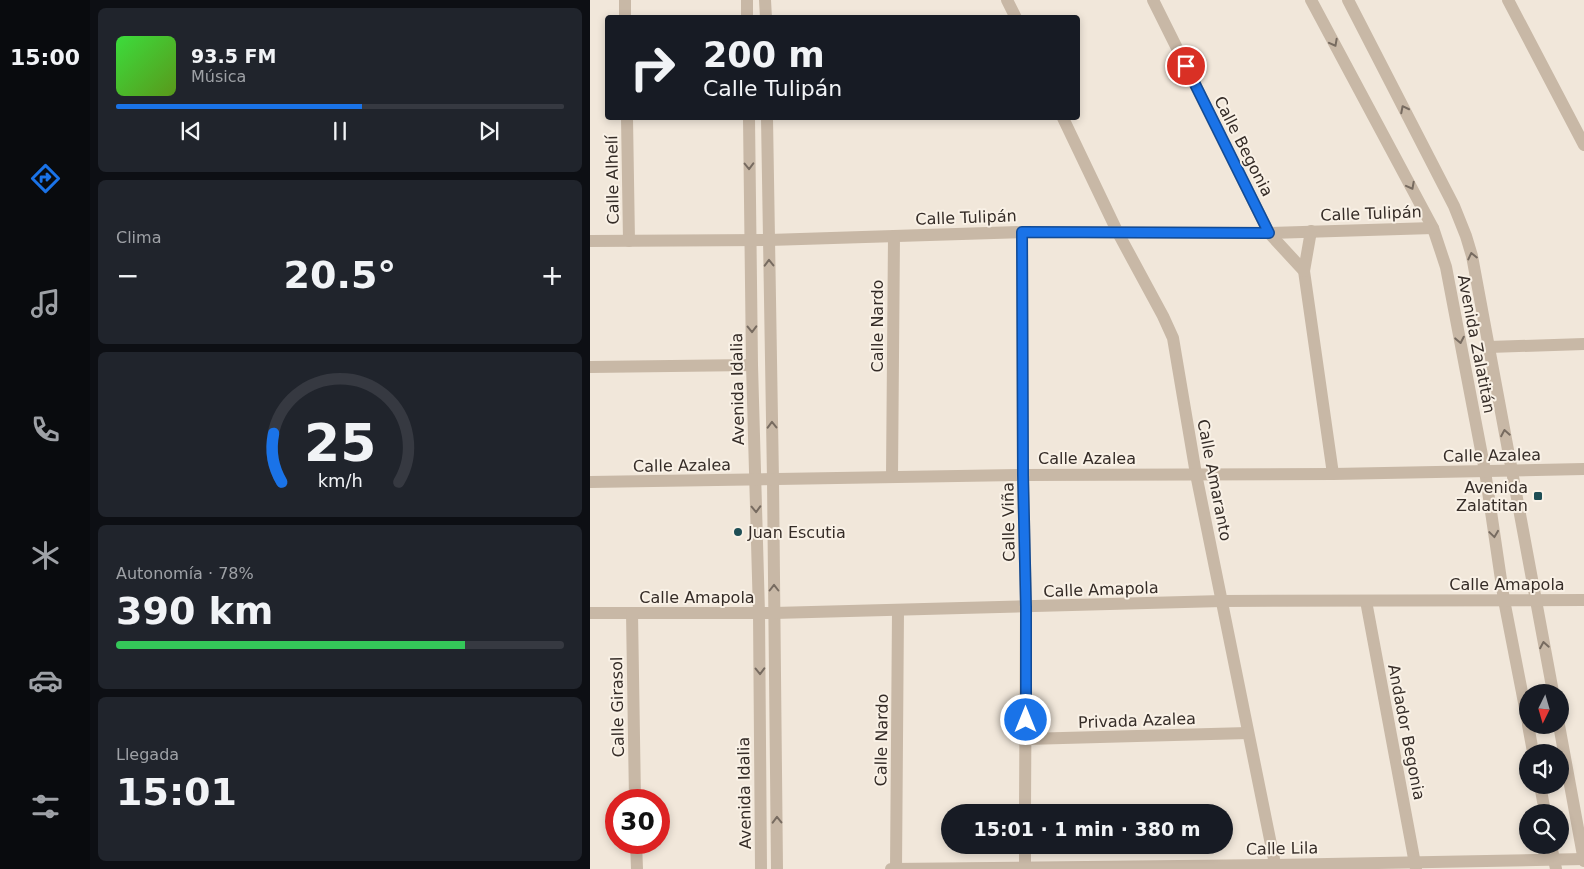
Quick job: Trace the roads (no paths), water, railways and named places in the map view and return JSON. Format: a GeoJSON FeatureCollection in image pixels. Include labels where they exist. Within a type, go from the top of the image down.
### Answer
{"type":"FeatureCollection","features":[{"type":"Feature","properties":{"kind":"street"},"geometry":{"type":"LineString","coordinates":[[625,0],[625,15]]}},
{"type":"Feature","properties":{"kind":"street"},"geometry":{"type":"LineString","coordinates":[[747,0],[747,15]]}},
{"type":"Feature","properties":{"kind":"street"},"geometry":{"type":"LineString","coordinates":[[765,0],[766,15]]}},
{"type":"Feature","properties":{"kind":"street"},"geometry":{"type":"LineString","coordinates":[[1007,0],[1014,15]]}},
{"type":"Feature","properties":{"kind":"street","name":"Calle Begonia"},"geometry":{"type":"LineString","coordinates":[[1153,0],[1269,233],[1304,271]]}},
{"type":"Feature","properties":{"kind":"street","name":"Avenida Zalatitán"},"geometry":{"type":"LineString","coordinates":[[1311,0],[1433,228],[1446,266],[1485,471],[1504,600],[1520,684]]}},
{"type":"Feature","properties":{"kind":"street","name":"Avenida Zalatitán"},"geometry":{"type":"LineString","coordinates":[[1348,0],[1454,206],[1472,256],[1552,684]]}},
{"type":"Feature","properties":{"kind":"street"},"geometry":{"type":"LineString","coordinates":[[1508,0],[1584,145]]}},
{"type":"Feature","properties":{"kind":"street","name":"Calle Alhelí"},"geometry":{"type":"LineString","coordinates":[[627,120],[629,241]]}},
{"type":"Feature","properties":{"kind":"street","name":"Avenida Idalia"},"geometry":{"type":"LineString","coordinates":[[749,120],[752,365],[759,614],[761,869]]}},
{"type":"Feature","properties":{"kind":"street","name":"Avenida Idalia"},"geometry":{"type":"LineString","coordinates":[[767,120],[774,480],[777,869]]}},
{"type":"Feature","properties":{"kind":"street","name":"Calle Amaranto"},"geometry":{"type":"LineString","coordinates":[[1064,120],[1117,231],[1173,338],[1196,474],[1275,867]]}},
{"type":"Feature","properties":{"kind":"street","name":"Calle Tulipán"},"geometry":{"type":"LineString","coordinates":[[590,241],[769,240],[1022,232],[1269,233],[1433,228]]}},
{"type":"Feature","properties":{"kind":"street"},"geometry":{"type":"LineString","coordinates":[[1311,231],[1304,271],[1333,474]]}},
{"type":"Feature","properties":{"kind":"street","name":"Calle Viña"},"geometry":{"type":"LineString","coordinates":[[1022,232],[1023,475],[1026,607],[1025,804]]}},
{"type":"Feature","properties":{"kind":"street","name":"Calle Nardo"},"geometry":{"type":"LineString","coordinates":[[892,477],[894,236]]}},
{"type":"Feature","properties":{"kind":"street"},"geometry":{"type":"LineString","coordinates":[[1489,347],[1584,344]]}},
{"type":"Feature","properties":{"kind":"street"},"geometry":{"type":"LineString","coordinates":[[590,367],[752,365]]}},
{"type":"Feature","properties":{"kind":"street","name":"Calle Azalea"},"geometry":{"type":"LineString","coordinates":[[590,482],[1023,475],[1333,474],[1584,469]]}},
{"type":"Feature","properties":{"kind":"street","name":"Calle Amapola"},"geometry":{"type":"LineString","coordinates":[[590,613],[774,614],[1222,602],[1584,600]]}},
{"type":"Feature","properties":{"kind":"street","name":"Andador Begonia"},"geometry":{"type":"LineString","coordinates":[[1366,601],[1416,866]]}},
{"type":"Feature","properties":{"kind":"street","name":"Calle Nardo"},"geometry":{"type":"LineString","coordinates":[[896,869],[898,611]]}},
{"type":"Feature","properties":{"kind":"street","name":"Calle Girasol"},"geometry":{"type":"LineString","coordinates":[[632,613],[636,789]]}},
{"type":"Feature","properties":{"kind":"street","name":"Privada Azalea"},"geometry":{"type":"LineString","coordinates":[[1026,739],[1248,733]]}},
{"type":"Feature","properties":{"kind":"street"},"geometry":{"type":"LineString","coordinates":[[1561,734],[1584,860]]}},
{"type":"Feature","properties":{"kind":"street"},"geometry":{"type":"LineString","coordinates":[[636,854],[637,869]]}},
{"type":"Feature","properties":{"kind":"street"},"geometry":{"type":"LineString","coordinates":[[1025,854],[1025,868]]}},
{"type":"Feature","properties":{"kind":"street","name":"Calle Lila"},"geometry":{"type":"LineString","coordinates":[[891,869],[1416,866],[1555,864],[1584,860]]}},
{"type":"Feature","properties":{"kind":"place","name":"Avenida Zalatitan"},"geometry":{"type":"Point","coordinates":[1538,496]}},
{"type":"Feature","properties":{"kind":"place","name":"Juan Escutia"},"geometry":{"type":"Point","coordinates":[738,532]}}]}
